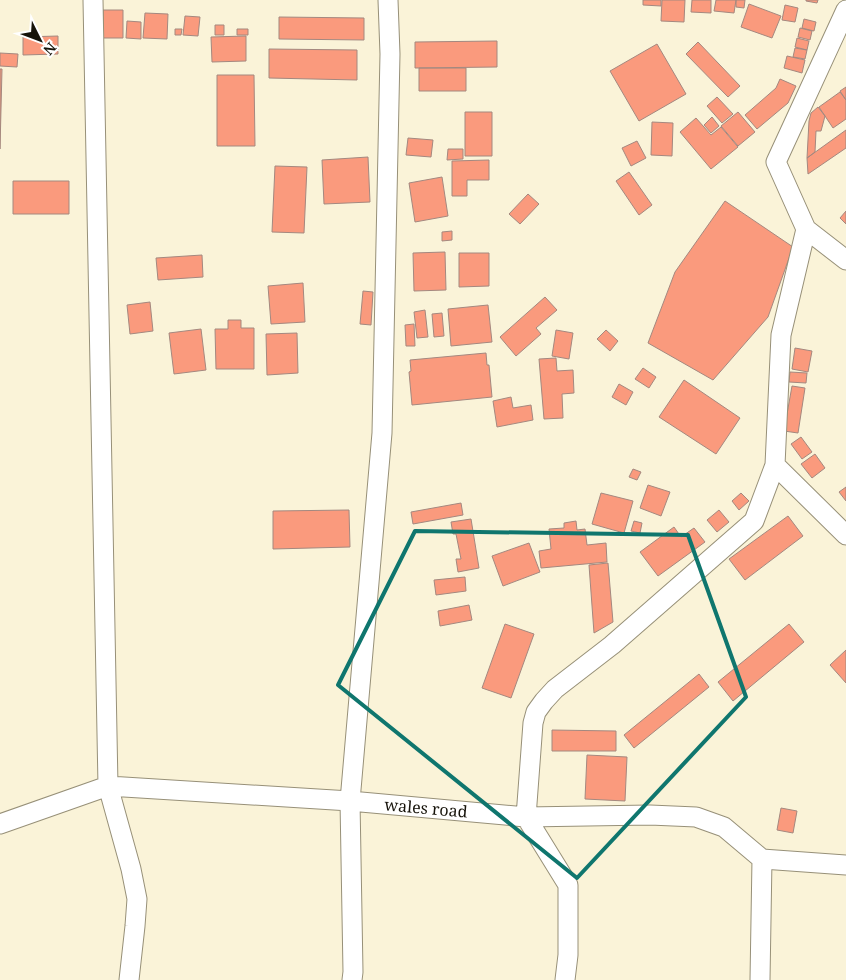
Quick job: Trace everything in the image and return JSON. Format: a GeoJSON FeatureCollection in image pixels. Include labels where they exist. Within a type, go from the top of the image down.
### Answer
{"type":"FeatureCollection","features":[{"type":"Feature","properties":{"kind":"street"},"geometry":{"type":"LineString","coordinates":[[92,0],[108,786],[131,869],[137,899],[136,926],[129,980]]}},
{"type":"Feature","properties":{"kind":"street"},"geometry":{"type":"LineString","coordinates":[[352,980],[350,801],[382,433],[390,54],[388,0]]}},
{"type":"Feature","properties":{"kind":"street"},"geometry":{"type":"LineString","coordinates":[[846,10],[776,162],[806,229],[846,260]]}},
{"type":"Feature","properties":{"kind":"street"},"geometry":{"type":"LineString","coordinates":[[565,980],[568,955],[568,885],[526,817],[533,723],[536,712],[555,689],[612,645],[754,521],[775,464],[781,335],[806,229]]}},
{"type":"Feature","properties":{"kind":"street"},"geometry":{"type":"LineString","coordinates":[[775,464],[846,535]]}},
{"type":"Feature","properties":{"kind":"street","name":"wales road"},"geometry":{"type":"LineString","coordinates":[[0,824],[108,786],[350,801],[526,817],[650,815],[696,817],[724,827],[762,859]]}},
{"type":"Feature","properties":{"kind":"street"},"geometry":{"type":"LineString","coordinates":[[760,980],[762,859],[846,865]]}},
{"type":"Feature","properties":{"kind":"highlighted area"},"geometry":{"type":"Polygon","coordinates":[[[415,531],[688,535],[746,697],[577,878],[338,685],[415,531]]]}},
{"type":"Feature","properties":{"kind":"building"},"geometry":{"type":"Polygon","coordinates":[[[643,0],[661,0],[661,6],[643,5],[643,0]]]}},
{"type":"Feature","properties":{"kind":"building"},"geometry":{"type":"Polygon","coordinates":[[[662,0],[685,0],[684,22],[661,21],[662,0]]]}},
{"type":"Feature","properties":{"kind":"building"},"geometry":{"type":"Polygon","coordinates":[[[692,0],[711,0],[711,13],[691,12],[692,0]]]}},
{"type":"Feature","properties":{"kind":"building"},"geometry":{"type":"Polygon","coordinates":[[[716,0],[736,0],[734,13],[714,11],[716,0]]]}},
{"type":"Feature","properties":{"kind":"building"},"geometry":{"type":"Polygon","coordinates":[[[736,0],[745,0],[744,8],[736,7],[736,0]]]}},
{"type":"Feature","properties":{"kind":"building"},"geometry":{"type":"Polygon","coordinates":[[[806,0],[818,0],[817,3],[806,0]]]}},
{"type":"Feature","properties":{"kind":"building"},"geometry":{"type":"Polygon","coordinates":[[[749,4],[781,16],[772,38],[741,27],[749,4]]]}},
{"type":"Feature","properties":{"kind":"building"},"geometry":{"type":"Polygon","coordinates":[[[785,5],[798,8],[795,22],[782,20],[785,5]]]}},
{"type":"Feature","properties":{"kind":"building"},"geometry":{"type":"Polygon","coordinates":[[[103,10],[123,10],[123,38],[103,38],[103,10]]]}},
{"type":"Feature","properties":{"kind":"building"},"geometry":{"type":"Polygon","coordinates":[[[145,13],[168,14],[167,39],[143,38],[145,13]]]}},
{"type":"Feature","properties":{"kind":"building"},"geometry":{"type":"Polygon","coordinates":[[[185,16],[200,17],[198,36],[183,35],[185,16]]]}},
{"type":"Feature","properties":{"kind":"building"},"geometry":{"type":"Polygon","coordinates":[[[279,17],[364,18],[364,40],[279,39],[279,17]]]}},
{"type":"Feature","properties":{"kind":"building"},"geometry":{"type":"Polygon","coordinates":[[[804,19],[816,22],[814,31],[802,28],[804,19]]]}},
{"type":"Feature","properties":{"kind":"building"},"geometry":{"type":"Polygon","coordinates":[[[127,21],[141,22],[141,39],[126,38],[127,21]]]}},
{"type":"Feature","properties":{"kind":"building"},"geometry":{"type":"Polygon","coordinates":[[[215,25],[224,25],[224,35],[215,35],[215,25]]]}},
{"type":"Feature","properties":{"kind":"building"},"geometry":{"type":"Polygon","coordinates":[[[800,28],[812,31],[810,40],[798,37],[800,28]]]}},
{"type":"Feature","properties":{"kind":"building"},"geometry":{"type":"Polygon","coordinates":[[[175,29],[182,29],[181,35],[175,35],[175,29]]]}},
{"type":"Feature","properties":{"kind":"building"},"geometry":{"type":"Polygon","coordinates":[[[237,29],[248,29],[248,35],[237,35],[237,29]]]}},
{"type":"Feature","properties":{"kind":"building"},"geometry":{"type":"Polygon","coordinates":[[[58,36],[58,54],[23,55],[23,37],[58,36]]]}},
{"type":"Feature","properties":{"kind":"building"},"geometry":{"type":"Polygon","coordinates":[[[246,36],[246,61],[212,62],[211,37],[246,36]]]}},
{"type":"Feature","properties":{"kind":"building"},"geometry":{"type":"Polygon","coordinates":[[[797,38],[809,41],[807,50],[795,47],[797,38]]]}},
{"type":"Feature","properties":{"kind":"building"},"geometry":{"type":"Polygon","coordinates":[[[497,41],[497,67],[415,68],[415,42],[497,41]]]}},
{"type":"Feature","properties":{"kind":"building"},"geometry":{"type":"Polygon","coordinates":[[[698,42],[740,86],[728,97],[686,54],[698,42]]]}},
{"type":"Feature","properties":{"kind":"building"},"geometry":{"type":"Polygon","coordinates":[[[657,44],[686,94],[639,121],[610,71],[657,44]]]}},
{"type":"Feature","properties":{"kind":"building"},"geometry":{"type":"Polygon","coordinates":[[[795,48],[807,50],[805,59],[793,57],[795,48]]]}},
{"type":"Feature","properties":{"kind":"building"},"geometry":{"type":"Polygon","coordinates":[[[269,49],[357,50],[357,80],[269,78],[269,49]]]}},
{"type":"Feature","properties":{"kind":"building"},"geometry":{"type":"Polygon","coordinates":[[[0,53],[18,54],[17,67],[0,66],[0,53]]]}},
{"type":"Feature","properties":{"kind":"building"},"geometry":{"type":"Polygon","coordinates":[[[787,56],[805,60],[802,73],[784,68],[787,56]]]}},
{"type":"Feature","properties":{"kind":"building"},"geometry":{"type":"Polygon","coordinates":[[[419,68],[466,68],[466,91],[419,91],[419,68]]]}},
{"type":"Feature","properties":{"kind":"building"},"geometry":{"type":"Polygon","coordinates":[[[0,69],[2,69],[0,149],[0,69]]]}},
{"type":"Feature","properties":{"kind":"building"},"geometry":{"type":"Polygon","coordinates":[[[217,75],[254,75],[255,146],[217,146],[217,75]]]}},
{"type":"Feature","properties":{"kind":"building"},"geometry":{"type":"Polygon","coordinates":[[[780,79],[796,86],[788,103],[757,129],[745,115],[776,88],[780,79]]]}},
{"type":"Feature","properties":{"kind":"building"},"geometry":{"type":"Polygon","coordinates":[[[846,87],[846,100],[840,91],[846,87]]]}},
{"type":"Feature","properties":{"kind":"building"},"geometry":{"type":"Polygon","coordinates":[[[840,92],[846,100],[846,119],[833,128],[819,107],[840,92]]]}},
{"type":"Feature","properties":{"kind":"building"},"geometry":{"type":"Polygon","coordinates":[[[717,97],[733,114],[722,123],[707,106],[717,97]]]}},
{"type":"Feature","properties":{"kind":"building"},"geometry":{"type":"Polygon","coordinates":[[[818,107],[825,116],[821,131],[816,131],[815,152],[807,158],[809,121],[811,113],[818,107]]]}},
{"type":"Feature","properties":{"kind":"building"},"geometry":{"type":"Polygon","coordinates":[[[465,112],[492,112],[492,156],[465,156],[465,112]]]}},
{"type":"Feature","properties":{"kind":"building"},"geometry":{"type":"Polygon","coordinates":[[[738,112],[755,132],[738,146],[721,126],[738,112]]]}},
{"type":"Feature","properties":{"kind":"building"},"geometry":{"type":"Polygon","coordinates":[[[712,117],[719,126],[711,133],[704,125],[712,117]]]}},
{"type":"Feature","properties":{"kind":"building"},"geometry":{"type":"Polygon","coordinates":[[[696,118],[711,135],[721,127],[738,147],[711,169],[680,132],[696,118]]]}},
{"type":"Feature","properties":{"kind":"building"},"geometry":{"type":"Polygon","coordinates":[[[652,122],[673,123],[672,156],[651,155],[652,122]]]}},
{"type":"Feature","properties":{"kind":"building"},"geometry":{"type":"Polygon","coordinates":[[[846,130],[846,148],[808,174],[807,158],[846,130]]]}},
{"type":"Feature","properties":{"kind":"building"},"geometry":{"type":"Polygon","coordinates":[[[408,138],[433,140],[431,157],[406,155],[408,138]]]}},
{"type":"Feature","properties":{"kind":"building"},"geometry":{"type":"Polygon","coordinates":[[[637,141],[646,158],[631,166],[622,148],[637,141]]]}},
{"type":"Feature","properties":{"kind":"building"},"geometry":{"type":"Polygon","coordinates":[[[448,149],[463,149],[463,159],[447,160],[448,149]]]}},
{"type":"Feature","properties":{"kind":"building"},"geometry":{"type":"Polygon","coordinates":[[[368,157],[370,202],[324,204],[322,160],[368,157]]]}},
{"type":"Feature","properties":{"kind":"building"},"geometry":{"type":"Polygon","coordinates":[[[489,160],[489,180],[467,180],[467,196],[452,196],[452,161],[489,160]]]}},
{"type":"Feature","properties":{"kind":"building"},"geometry":{"type":"Polygon","coordinates":[[[275,166],[307,167],[304,233],[272,232],[275,166]]]}},
{"type":"Feature","properties":{"kind":"building"},"geometry":{"type":"Polygon","coordinates":[[[629,172],[652,205],[639,215],[616,181],[629,172]]]}},
{"type":"Feature","properties":{"kind":"building"},"geometry":{"type":"Polygon","coordinates":[[[442,177],[448,216],[415,222],[409,183],[442,177]]]}},
{"type":"Feature","properties":{"kind":"building"},"geometry":{"type":"Polygon","coordinates":[[[13,181],[69,181],[69,214],[13,214],[13,181]]]}},
{"type":"Feature","properties":{"kind":"building"},"geometry":{"type":"Polygon","coordinates":[[[528,194],[539,204],[520,224],[509,214],[528,194]]]}},
{"type":"Feature","properties":{"kind":"building"},"geometry":{"type":"Polygon","coordinates":[[[725,201],[793,247],[768,317],[713,380],[648,343],[675,272],[725,201]]]}},
{"type":"Feature","properties":{"kind":"building"},"geometry":{"type":"Polygon","coordinates":[[[846,211],[846,224],[840,218],[846,211]]]}},
{"type":"Feature","properties":{"kind":"building"},"geometry":{"type":"Polygon","coordinates":[[[452,231],[452,240],[442,241],[442,232],[452,231]]]}},
{"type":"Feature","properties":{"kind":"building"},"geometry":{"type":"Polygon","coordinates":[[[445,252],[446,290],[414,291],[413,253],[445,252]]]}},
{"type":"Feature","properties":{"kind":"building"},"geometry":{"type":"Polygon","coordinates":[[[459,253],[489,253],[489,286],[459,287],[459,253]]]}},
{"type":"Feature","properties":{"kind":"building"},"geometry":{"type":"Polygon","coordinates":[[[202,255],[203,277],[158,280],[156,258],[202,255]]]}},
{"type":"Feature","properties":{"kind":"building"},"geometry":{"type":"Polygon","coordinates":[[[303,283],[305,322],[271,324],[268,286],[303,283]]]}},
{"type":"Feature","properties":{"kind":"building"},"geometry":{"type":"Polygon","coordinates":[[[363,291],[373,292],[371,325],[360,324],[363,291]]]}},
{"type":"Feature","properties":{"kind":"building"},"geometry":{"type":"Polygon","coordinates":[[[545,297],[557,310],[536,328],[541,334],[516,356],[500,337],[545,297]]]}},
{"type":"Feature","properties":{"kind":"building"},"geometry":{"type":"Polygon","coordinates":[[[150,302],[153,331],[130,334],[127,305],[150,302]]]}},
{"type":"Feature","properties":{"kind":"building"},"geometry":{"type":"Polygon","coordinates":[[[488,305],[492,342],[451,346],[448,309],[488,305]]]}},
{"type":"Feature","properties":{"kind":"building"},"geometry":{"type":"Polygon","coordinates":[[[425,310],[428,337],[417,338],[414,312],[425,310]]]}},
{"type":"Feature","properties":{"kind":"building"},"geometry":{"type":"Polygon","coordinates":[[[442,313],[444,336],[434,337],[432,314],[442,313]]]}},
{"type":"Feature","properties":{"kind":"building"},"geometry":{"type":"Polygon","coordinates":[[[228,320],[241,320],[241,328],[254,328],[254,369],[216,369],[215,329],[228,329],[228,320]]]}},
{"type":"Feature","properties":{"kind":"building"},"geometry":{"type":"Polygon","coordinates":[[[414,324],[415,346],[406,346],[405,325],[414,324]]]}},
{"type":"Feature","properties":{"kind":"building"},"geometry":{"type":"Polygon","coordinates":[[[201,329],[206,370],[174,374],[169,333],[201,329]]]}},
{"type":"Feature","properties":{"kind":"building"},"geometry":{"type":"Polygon","coordinates":[[[556,330],[573,333],[569,359],[552,356],[556,330]]]}},
{"type":"Feature","properties":{"kind":"building"},"geometry":{"type":"Polygon","coordinates":[[[606,330],[618,341],[610,351],[597,339],[606,330]]]}},
{"type":"Feature","properties":{"kind":"building"},"geometry":{"type":"Polygon","coordinates":[[[297,333],[298,373],[267,375],[266,334],[297,333]]]}},
{"type":"Feature","properties":{"kind":"building"},"geometry":{"type":"Polygon","coordinates":[[[795,348],[812,351],[808,372],[792,369],[795,348]]]}},
{"type":"Feature","properties":{"kind":"building"},"geometry":{"type":"Polygon","coordinates":[[[486,353],[492,397],[412,405],[409,372],[411,371],[410,360],[486,353]]]}},
{"type":"Feature","properties":{"kind":"building"},"geometry":{"type":"Polygon","coordinates":[[[556,358],[557,371],[573,370],[574,393],[562,394],[563,418],[544,419],[539,359],[556,358]]]}},
{"type":"Feature","properties":{"kind":"building"},"geometry":{"type":"Polygon","coordinates":[[[643,368],[656,377],[649,388],[635,379],[643,368]]]}},
{"type":"Feature","properties":{"kind":"building"},"geometry":{"type":"Polygon","coordinates":[[[790,372],[807,373],[806,383],[789,382],[790,372]]]}},
{"type":"Feature","properties":{"kind":"building"},"geometry":{"type":"Polygon","coordinates":[[[684,380],[740,418],[716,454],[659,417],[684,380]]]}},
{"type":"Feature","properties":{"kind":"building"},"geometry":{"type":"Polygon","coordinates":[[[619,384],[633,392],[626,405],[612,397],[619,384]]]}},
{"type":"Feature","properties":{"kind":"building"},"geometry":{"type":"Polygon","coordinates":[[[792,386],[805,388],[798,433],[784,431],[792,386]]]}},
{"type":"Feature","properties":{"kind":"building"},"geometry":{"type":"Polygon","coordinates":[[[511,397],[513,408],[531,405],[533,420],[497,427],[493,401],[511,397]]]}},
{"type":"Feature","properties":{"kind":"building"},"geometry":{"type":"Polygon","coordinates":[[[801,437],[812,452],[802,459],[791,444],[801,437]]]}},
{"type":"Feature","properties":{"kind":"building"},"geometry":{"type":"Polygon","coordinates":[[[815,454],[825,468],[812,478],[801,464],[815,454]]]}},
{"type":"Feature","properties":{"kind":"building"},"geometry":{"type":"Polygon","coordinates":[[[633,469],[641,472],[637,480],[629,477],[633,469]]]}},
{"type":"Feature","properties":{"kind":"building"},"geometry":{"type":"Polygon","coordinates":[[[648,485],[670,492],[661,516],[640,508],[648,485]]]}},
{"type":"Feature","properties":{"kind":"building"},"geometry":{"type":"Polygon","coordinates":[[[846,487],[846,501],[839,492],[846,487]]]}},
{"type":"Feature","properties":{"kind":"building"},"geometry":{"type":"Polygon","coordinates":[[[601,493],[633,501],[624,533],[592,524],[601,493]]]}},
{"type":"Feature","properties":{"kind":"building"},"geometry":{"type":"Polygon","coordinates":[[[741,493],[749,501],[739,510],[732,501],[741,493]]]}},
{"type":"Feature","properties":{"kind":"building"},"geometry":{"type":"Polygon","coordinates":[[[461,503],[463,515],[413,524],[411,512],[461,503]]]}},
{"type":"Feature","properties":{"kind":"building"},"geometry":{"type":"Polygon","coordinates":[[[349,510],[350,547],[273,549],[273,511],[349,510]]]}},
{"type":"Feature","properties":{"kind":"building"},"geometry":{"type":"Polygon","coordinates":[[[719,510],[729,522],[717,532],[707,520],[719,510]]]}},
{"type":"Feature","properties":{"kind":"building"},"geometry":{"type":"Polygon","coordinates":[[[788,516],[803,536],[745,580],[729,559],[788,516]]]}},
{"type":"Feature","properties":{"kind":"building"},"geometry":{"type":"Polygon","coordinates":[[[471,519],[479,568],[458,572],[456,559],[461,559],[456,534],[453,534],[451,522],[471,519]]]}},
{"type":"Feature","properties":{"kind":"building"},"geometry":{"type":"Polygon","coordinates":[[[576,521],[577,530],[585,529],[587,545],[606,543],[607,562],[541,568],[539,551],[551,549],[549,529],[564,528],[564,523],[576,521]]]}},
{"type":"Feature","properties":{"kind":"building"},"geometry":{"type":"Polygon","coordinates":[[[634,521],[642,523],[640,533],[631,531],[634,521]]]}},
{"type":"Feature","properties":{"kind":"building"},"geometry":{"type":"Polygon","coordinates":[[[674,527],[681,537],[694,528],[705,542],[658,576],[640,552],[674,527]]]}},
{"type":"Feature","properties":{"kind":"building"},"geometry":{"type":"Polygon","coordinates":[[[529,543],[540,572],[503,586],[492,556],[529,543]]]}},
{"type":"Feature","properties":{"kind":"building"},"geometry":{"type":"Polygon","coordinates":[[[608,563],[613,622],[594,633],[589,565],[608,563]]]}},
{"type":"Feature","properties":{"kind":"building"},"geometry":{"type":"Polygon","coordinates":[[[465,577],[466,591],[436,595],[434,580],[465,577]]]}},
{"type":"Feature","properties":{"kind":"building"},"geometry":{"type":"Polygon","coordinates":[[[469,605],[472,620],[440,626],[438,611],[469,605]]]}},
{"type":"Feature","properties":{"kind":"building"},"geometry":{"type":"Polygon","coordinates":[[[505,624],[534,634],[511,698],[482,688],[505,624]]]}},
{"type":"Feature","properties":{"kind":"building"},"geometry":{"type":"Polygon","coordinates":[[[789,624],[804,642],[733,701],[718,682],[789,624]]]}},
{"type":"Feature","properties":{"kind":"building"},"geometry":{"type":"Polygon","coordinates":[[[846,650],[846,683],[830,665],[846,650]]]}},
{"type":"Feature","properties":{"kind":"building"},"geometry":{"type":"Polygon","coordinates":[[[699,674],[709,687],[634,748],[624,735],[699,674]]]}},
{"type":"Feature","properties":{"kind":"building"},"geometry":{"type":"Polygon","coordinates":[[[552,730],[616,731],[616,751],[552,751],[552,730]]]}},
{"type":"Feature","properties":{"kind":"building"},"geometry":{"type":"Polygon","coordinates":[[[587,755],[627,757],[625,801],[585,799],[587,755]]]}},
{"type":"Feature","properties":{"kind":"building"},"geometry":{"type":"Polygon","coordinates":[[[781,808],[797,811],[793,833],[777,830],[781,808]]]}}]}
